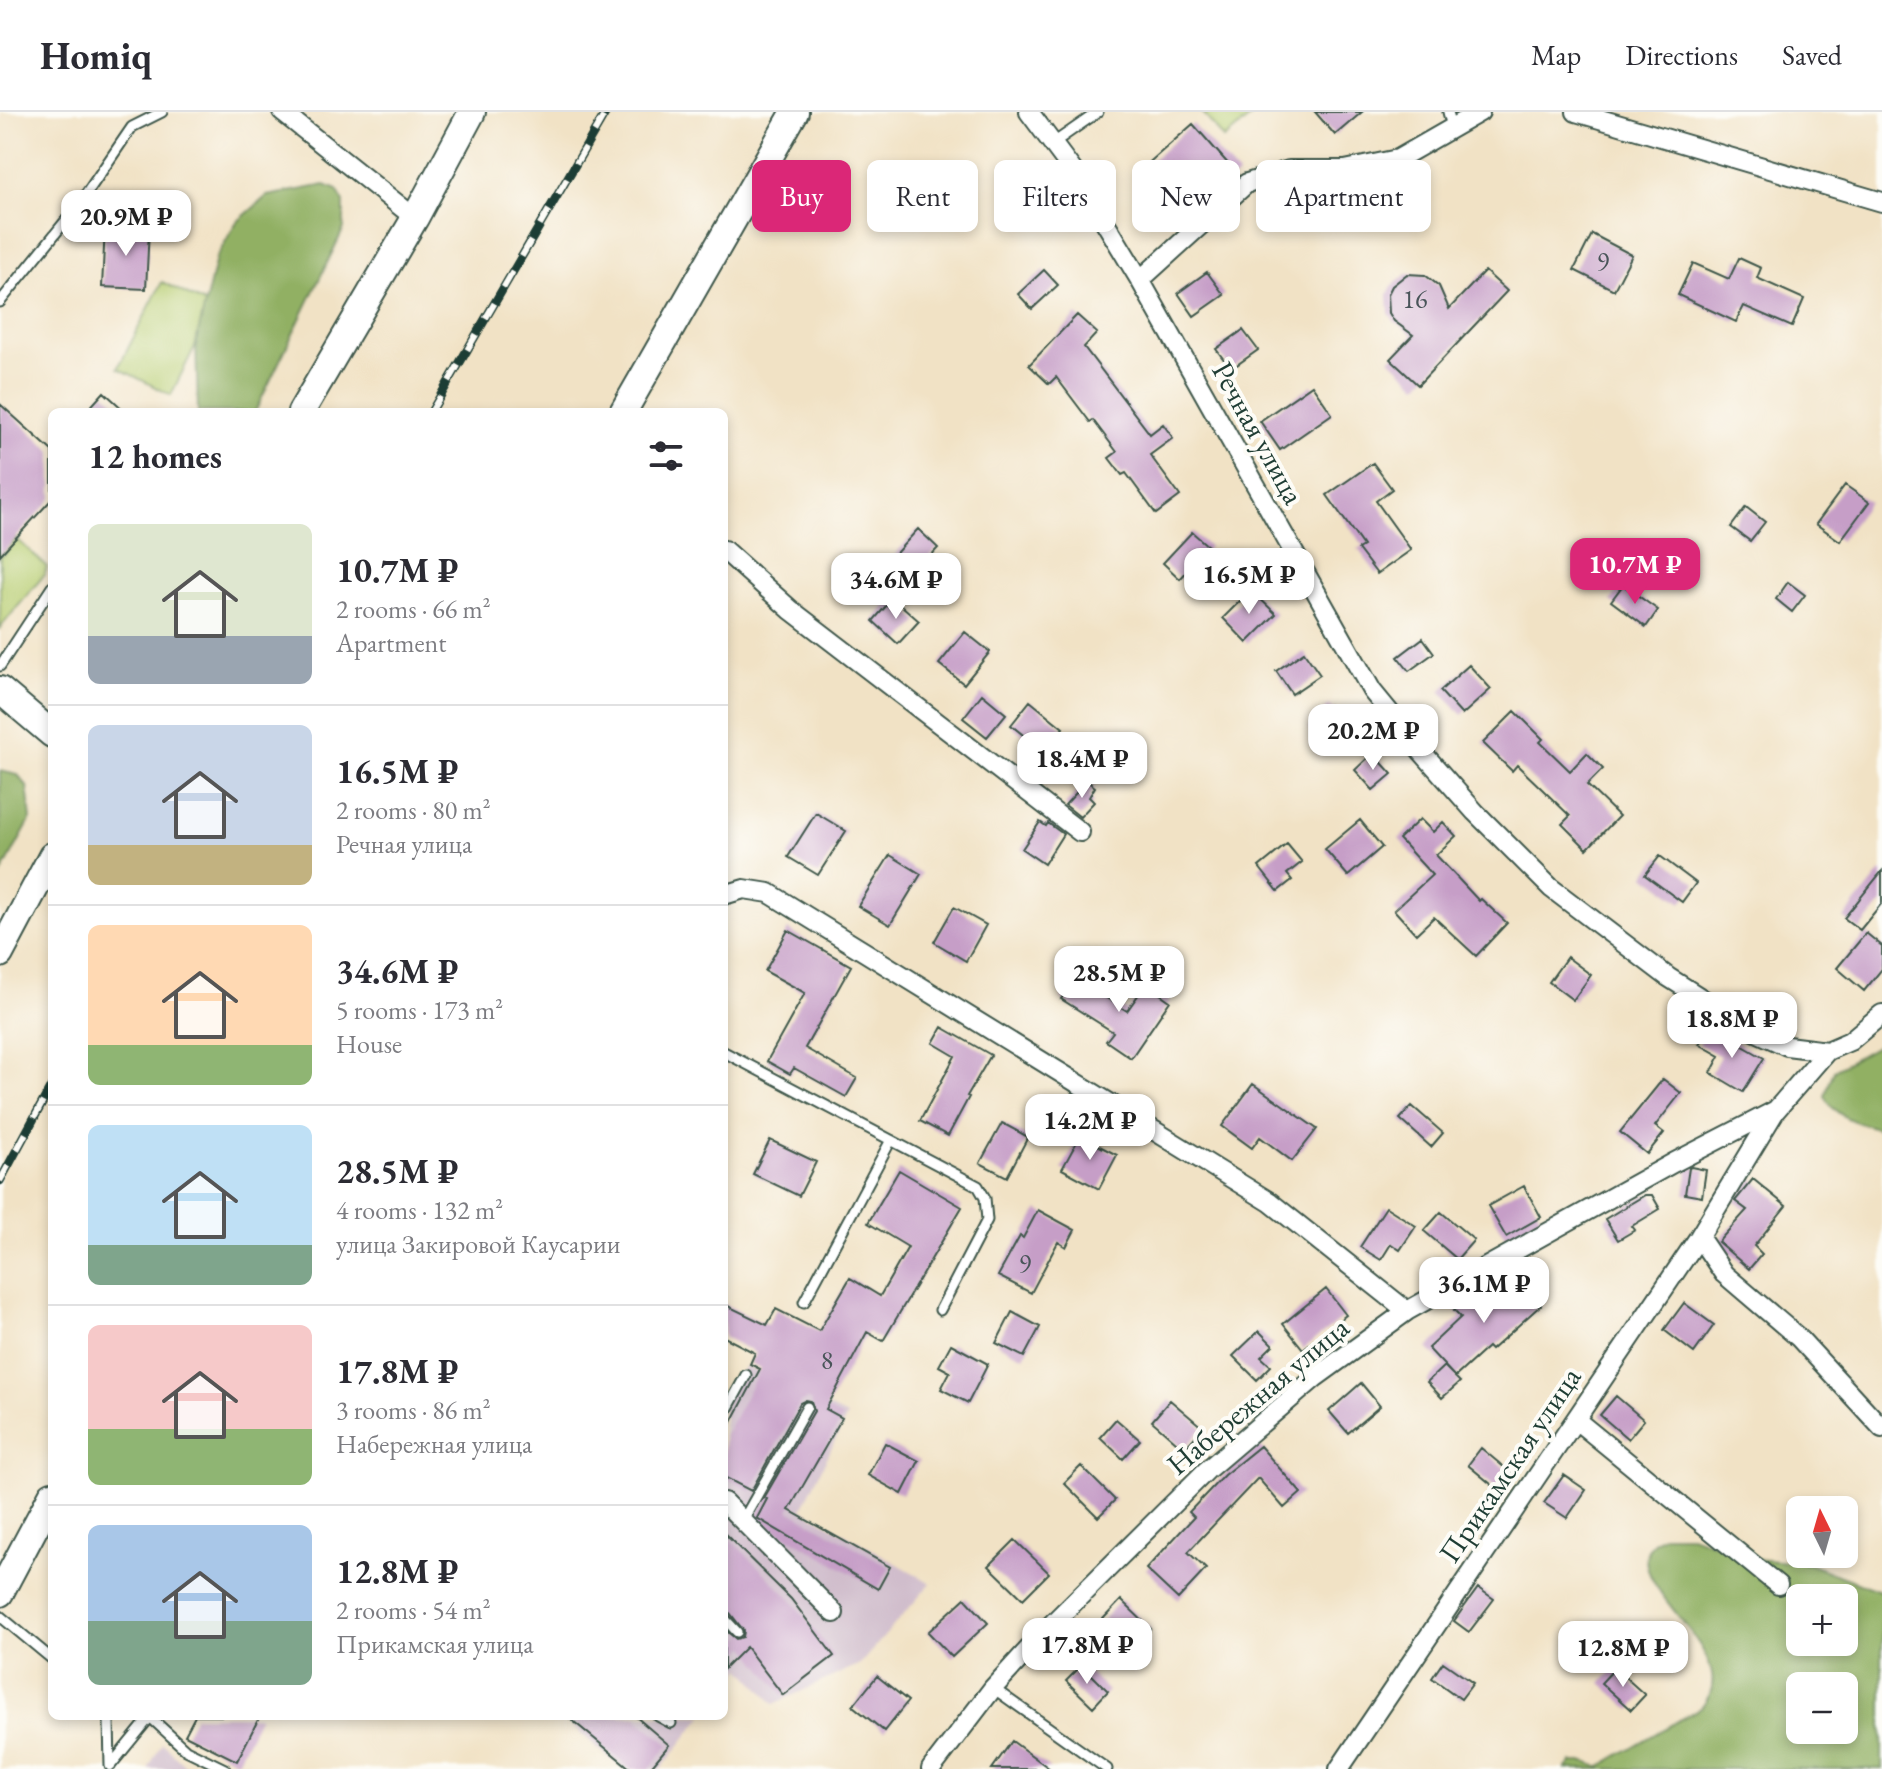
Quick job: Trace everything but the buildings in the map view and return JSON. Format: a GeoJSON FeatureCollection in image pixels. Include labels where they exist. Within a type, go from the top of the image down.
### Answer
{"type":"FeatureCollection","features":[{"type":"Feature","properties":{"kind":"main road"},"geometry":{"type":"LineString","coordinates":[[303,408],[415,218],[472,112]]}},
{"type":"Feature","properties":{"kind":"main road"},"geometry":{"type":"LineString","coordinates":[[625,408],[795,112]]}},
{"type":"Feature","properties":{"kind":"main road"},"geometry":{"type":"LineString","coordinates":[[0,690],[48,731]]}},
{"type":"Feature","properties":{"kind":"main road"},"geometry":{"type":"LineString","coordinates":[[0,954],[48,864]]}},
{"type":"Feature","properties":{"kind":"main road"},"geometry":{"type":"LineString","coordinates":[[0,1593],[48,1503]]}},
{"type":"Feature","properties":{"kind":"street"},"geometry":{"type":"LineString","coordinates":[[282,112],[415,218]]}},
{"type":"Feature","properties":{"kind":"street","name":"Речная улица"},"geometry":{"type":"LineString","coordinates":[[1029,112],[1079,179],[1140,280],[1372,691],[1475,812],[1551,888],[1668,977],[1750,1029],[1787,1046],[1827,1051]]}},
{"type":"Feature","properties":{"kind":"street"},"geometry":{"type":"LineString","coordinates":[[1140,280],[1247,183],[1289,170],[1345,170],[1398,159],[1450,120],[1480,112]]}},
{"type":"Feature","properties":{"kind":"street"},"geometry":{"type":"LineString","coordinates":[[1576,112],[1882,202]]}},
{"type":"Feature","properties":{"kind":"street"},"geometry":{"type":"LineString","coordinates":[[728,554],[791,610],[1080,832]]}},
{"type":"Feature","properties":{"kind":"street"},"geometry":{"type":"LineString","coordinates":[[728,894],[744,889],[769,893],[1270,1202],[1407,1311]]}},
{"type":"Feature","properties":{"kind":"street","name":"Набережная улица"},"geometry":{"type":"LineString","coordinates":[[931,1769],[993,1688],[1047,1629],[1207,1470],[1316,1377],[1407,1311],[1673,1163],[1776,1110],[1827,1051],[1850,1041],[1882,1014]]}},
{"type":"Feature","properties":{"kind":"street","name":"Прикамская улица"},"geometry":{"type":"LineString","coordinates":[[1339,1769],[1699,1237],[1776,1110]]}},
{"type":"Feature","properties":{"kind":"street"},"geometry":{"type":"LineString","coordinates":[[1699,1237],[1724,1274],[1799,1338],[1882,1428]]}},
{"type":"Feature","properties":{"kind":"street"},"geometry":{"type":"LineString","coordinates":[[1576,1420],[1778,1585]]}},
{"type":"Feature","properties":{"kind":"street"},"geometry":{"type":"LineString","coordinates":[[728,1506],[834,1613]]}},
{"type":"Feature","properties":{"kind":"lane"},"geometry":{"type":"LineString","coordinates":[[0,302],[80,203],[132,127],[162,112]]}},
{"type":"Feature","properties":{"kind":"lane"},"geometry":{"type":"LineString","coordinates":[[1052,144],[1098,112]]}},
{"type":"Feature","properties":{"kind":"lane"},"geometry":{"type":"LineString","coordinates":[[0,666],[48,593]]}},
{"type":"Feature","properties":{"kind":"lane"},"geometry":{"type":"LineString","coordinates":[[728,1054],[978,1186],[985,1198],[987,1220],[940,1310]]}},
{"type":"Feature","properties":{"kind":"lane"},"geometry":{"type":"LineString","coordinates":[[804,1302],[891,1140]]}},
{"type":"Feature","properties":{"kind":"lane"},"geometry":{"type":"LineString","coordinates":[[728,1408],[746,1375]]}},
{"type":"Feature","properties":{"kind":"lane"},"geometry":{"type":"LineString","coordinates":[[743,1520],[807,1407]]}},
{"type":"Feature","properties":{"kind":"lane"},"geometry":{"type":"LineString","coordinates":[[0,1616],[48,1656]]}},
{"type":"Feature","properties":{"kind":"lane"},"geometry":{"type":"LineString","coordinates":[[728,1622],[737,1632]]}},
{"type":"Feature","properties":{"kind":"lane"},"geometry":{"type":"LineString","coordinates":[[993,1688],[1107,1769]]}},
{"type":"Feature","properties":{"kind":"lane"},"geometry":{"type":"LineString","coordinates":[[109,1720],[110,1767]]}},
{"type":"Feature","properties":{"kind":"lane"},"geometry":{"type":"LineString","coordinates":[[110,1767],[148,1720]]}},
{"type":"Feature","properties":{"kind":"lane"},"geometry":{"type":"LineString","coordinates":[[153,1720],[186,1750],[225,1769]]}},
{"type":"Feature","properties":{"kind":"lane"},"geometry":{"type":"LineString","coordinates":[[665,1720],[671,1723]]}},
{"type":"Feature","properties":{"kind":"shaded area"},"geometry":{"type":"Polygon","coordinates":[[[745,1366],[847,1416],[802,1509],[931,1583],[860,1664],[774,1704],[742,1668],[728,1685],[728,1391],[745,1366]]]}},
{"type":"Feature","properties":{"kind":"shaded area"},"geometry":{"type":"Polygon","coordinates":[[[566,1720],[700,1720],[661,1769],[622,1769],[566,1720]]]}},
{"type":"Feature","properties":{"kind":"shaded area"},"geometry":{"type":"Polygon","coordinates":[[[162,1743],[189,1769],[148,1769],[162,1743]]]}},
{"type":"Feature","properties":{"kind":"green space"},"geometry":{"type":"Polygon","coordinates":[[[1202,112],[1257,112],[1224,139],[1202,112]]]}},
{"type":"Feature","properties":{"kind":"green space"},"geometry":{"type":"Polygon","coordinates":[[[325,185],[337,190],[344,202],[344,228],[257,408],[198,408],[196,342],[216,258],[236,223],[267,196],[325,185]]]}},
{"type":"Feature","properties":{"kind":"green space"},"geometry":{"type":"Polygon","coordinates":[[[162,282],[214,308],[171,395],[118,368],[162,282]]]}},
{"type":"Feature","properties":{"kind":"green space"},"geometry":{"type":"Polygon","coordinates":[[[17,539],[47,567],[45,574],[0,628],[0,553],[3,555],[17,539]]]}},
{"type":"Feature","properties":{"kind":"green space"},"geometry":{"type":"Polygon","coordinates":[[[0,771],[18,775],[27,786],[31,819],[0,876],[0,771]]]}},
{"type":"Feature","properties":{"kind":"green space"},"geometry":{"type":"Polygon","coordinates":[[[1882,1043],[1882,1129],[1879,1129],[1841,1115],[1825,1096],[1834,1070],[1882,1043]]]}},
{"type":"Feature","properties":{"kind":"green space"},"geometry":{"type":"Polygon","coordinates":[[[1664,1535],[1691,1535],[1755,1559],[1786,1562],[1786,1568],[1819,1568],[1882,1592],[1882,1769],[1566,1769],[1572,1762],[1586,1762],[1599,1767],[1701,1707],[1712,1686],[1709,1662],[1659,1591],[1648,1569],[1648,1551],[1664,1535]]]}},
{"type":"Feature","properties":{"kind":"railway"},"geometry":{"type":"LineString","coordinates":[[433,408],[606,112]]}},
{"type":"Feature","properties":{"kind":"railway"},"geometry":{"type":"LineString","coordinates":[[0,1181],[48,1092]]}}]}
